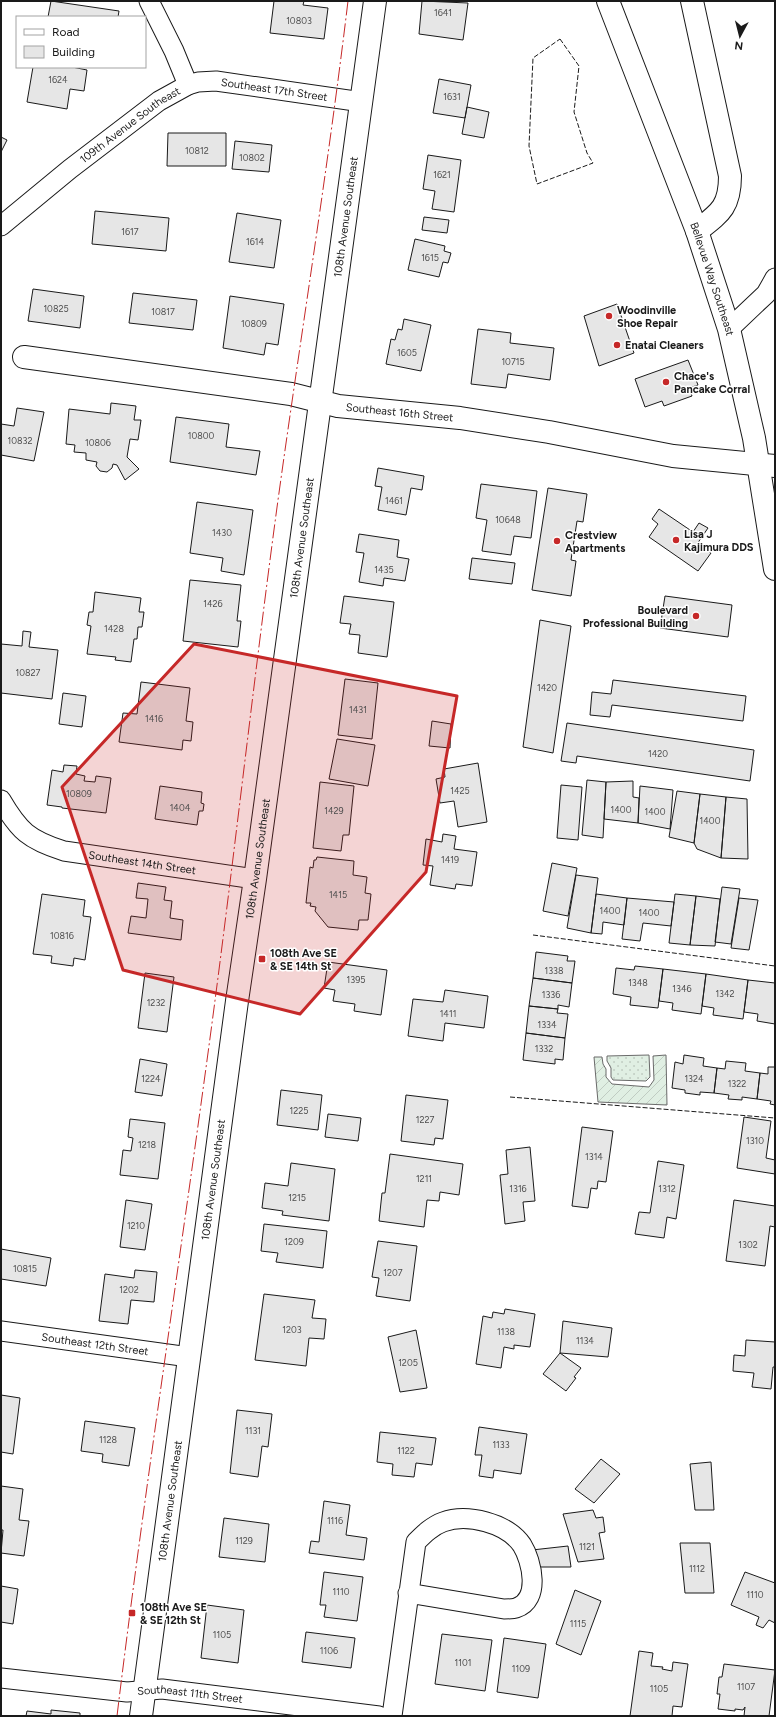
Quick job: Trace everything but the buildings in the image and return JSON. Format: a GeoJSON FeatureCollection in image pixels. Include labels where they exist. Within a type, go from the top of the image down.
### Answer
{"type":"FeatureCollection","features":[{"type":"Feature","properties":{"kind":"street","name":"109th Avenue Southeast"},"geometry":{"type":"LineString","coordinates":[[1,226],[70,169],[152,106],[188,85],[174,51],[149,1]]}},
{"type":"Feature","properties":{"kind":"street","name":"108th Avenue Southeast"},"geometry":{"type":"LineString","coordinates":[[140,1716],[375,1]]}},
{"type":"Feature","properties":{"kind":"street","name":"Bellevue Way Southeast"},"geometry":{"type":"LineString","coordinates":[[608,1],[696,231],[729,329],[754,438],[767,465],[775,569]]}},
{"type":"Feature","properties":{"kind":"street"},"geometry":{"type":"LineString","coordinates":[[692,1],[730,176],[730,193],[720,213],[696,231]]}},
{"type":"Feature","properties":{"kind":"street","name":"Southeast 17th Street"},"geometry":{"type":"LineString","coordinates":[[188,85],[198,82],[216,81],[362,102]]}},
{"type":"Feature","properties":{"kind":"street"},"geometry":{"type":"LineString","coordinates":[[729,329],[766,294],[775,278]]}},
{"type":"Feature","properties":{"kind":"street","name":"Southeast 16th Street"},"geometry":{"type":"LineString","coordinates":[[24,357],[291,394],[321,402],[346,406],[460,418],[549,432],[652,453],[767,465]]}},
{"type":"Feature","properties":{"kind":"street","name":"Southeast 14th Street"},"geometry":{"type":"LineString","coordinates":[[1,800],[11,817],[31,838],[44,845],[64,851],[255,879]]}},
{"type":"Feature","properties":{"kind":"street","name":"Southeast 12th Street"},"geometry":{"type":"LineString","coordinates":[[1,1331],[189,1357]]}},
{"type":"Feature","properties":{"kind":"street"},"geometry":{"type":"LineString","coordinates":[[392,1716],[408,1593],[416,1542],[429,1530],[444,1522],[464,1519],[489,1523],[507,1532],[521,1544],[529,1560],[532,1580],[529,1596],[525,1603],[516,1608],[504,1609],[408,1593]]}},
{"type":"Feature","properties":{"kind":"street","name":"Southeast 11th Street"},"geometry":{"type":"LineString","coordinates":[[1,1678],[118,1692],[162,1689],[379,1716]]}},
{"type":"Feature","properties":{"kind":"highlighted area"},"geometry":{"type":"Polygon","coordinates":[[[194,644],[457,696],[426,872],[300,1014],[123,970],[62,787],[194,644]]]}},
{"type":"Feature","properties":{"kind":"green space"},"geometry":{"type":"Polygon","coordinates":[[[649,1055],[650,1077],[646,1081],[613,1080],[611,1077],[611,1068],[607,1061],[607,1056],[649,1055]]]}},
{"type":"Feature","properties":{"kind":"green space"},"geometry":{"type":"Polygon","coordinates":[[[666,1055],[667,1105],[598,1102],[594,1057],[602,1057],[603,1064],[606,1069],[606,1077],[612,1084],[649,1087],[654,1080],[653,1056],[666,1055]]]}},
{"type":"Feature","properties":{"kind":"fence"},"geometry":{"type":"LineString","coordinates":[[560,39],[579,66],[574,112],[587,153],[593,163],[537,184],[529,146],[533,58],[560,39]]}},
{"type":"Feature","properties":{"kind":"fence"},"geometry":{"type":"LineString","coordinates":[[533,935],[775,966]]}},
{"type":"Feature","properties":{"kind":"fence"},"geometry":{"type":"LineString","coordinates":[[510,1097],[775,1118]]}},
{"type":"Feature","properties":{"kind":"power"},"geometry":{"type":"LineString","coordinates":[[117,1716],[138,1550],[197,1136],[278,500],[323,189],[348,1]]}},
{"type":"Feature","properties":{"kind":"place","name":"Woodinville Shoe Repair"},"geometry":{"type":"Point","coordinates":[609,316]}},
{"type":"Feature","properties":{"kind":"place","name":"Enatai Cleaners"},"geometry":{"type":"Point","coordinates":[617,345]}},
{"type":"Feature","properties":{"kind":"place","name":"Chace's Pancake Corral"},"geometry":{"type":"Point","coordinates":[666,382]}},
{"type":"Feature","properties":{"kind":"place","name":"Lisa J Kajimura DDS"},"geometry":{"type":"Point","coordinates":[676,540]}},
{"type":"Feature","properties":{"kind":"place","name":"Crestview Apartments"},"geometry":{"type":"Point","coordinates":[557,541]}},
{"type":"Feature","properties":{"kind":"place","name":"Boulevard Professional Building"},"geometry":{"type":"Point","coordinates":[696,616]}},
{"type":"Feature","properties":{"kind":"place","name":"108th Ave SE & SE 14th St"},"geometry":{"type":"Point","coordinates":[262,959]}},
{"type":"Feature","properties":{"kind":"place","name":"108th Ave SE & SE 12th St"},"geometry":{"type":"Point","coordinates":[132,1613]}}]}
